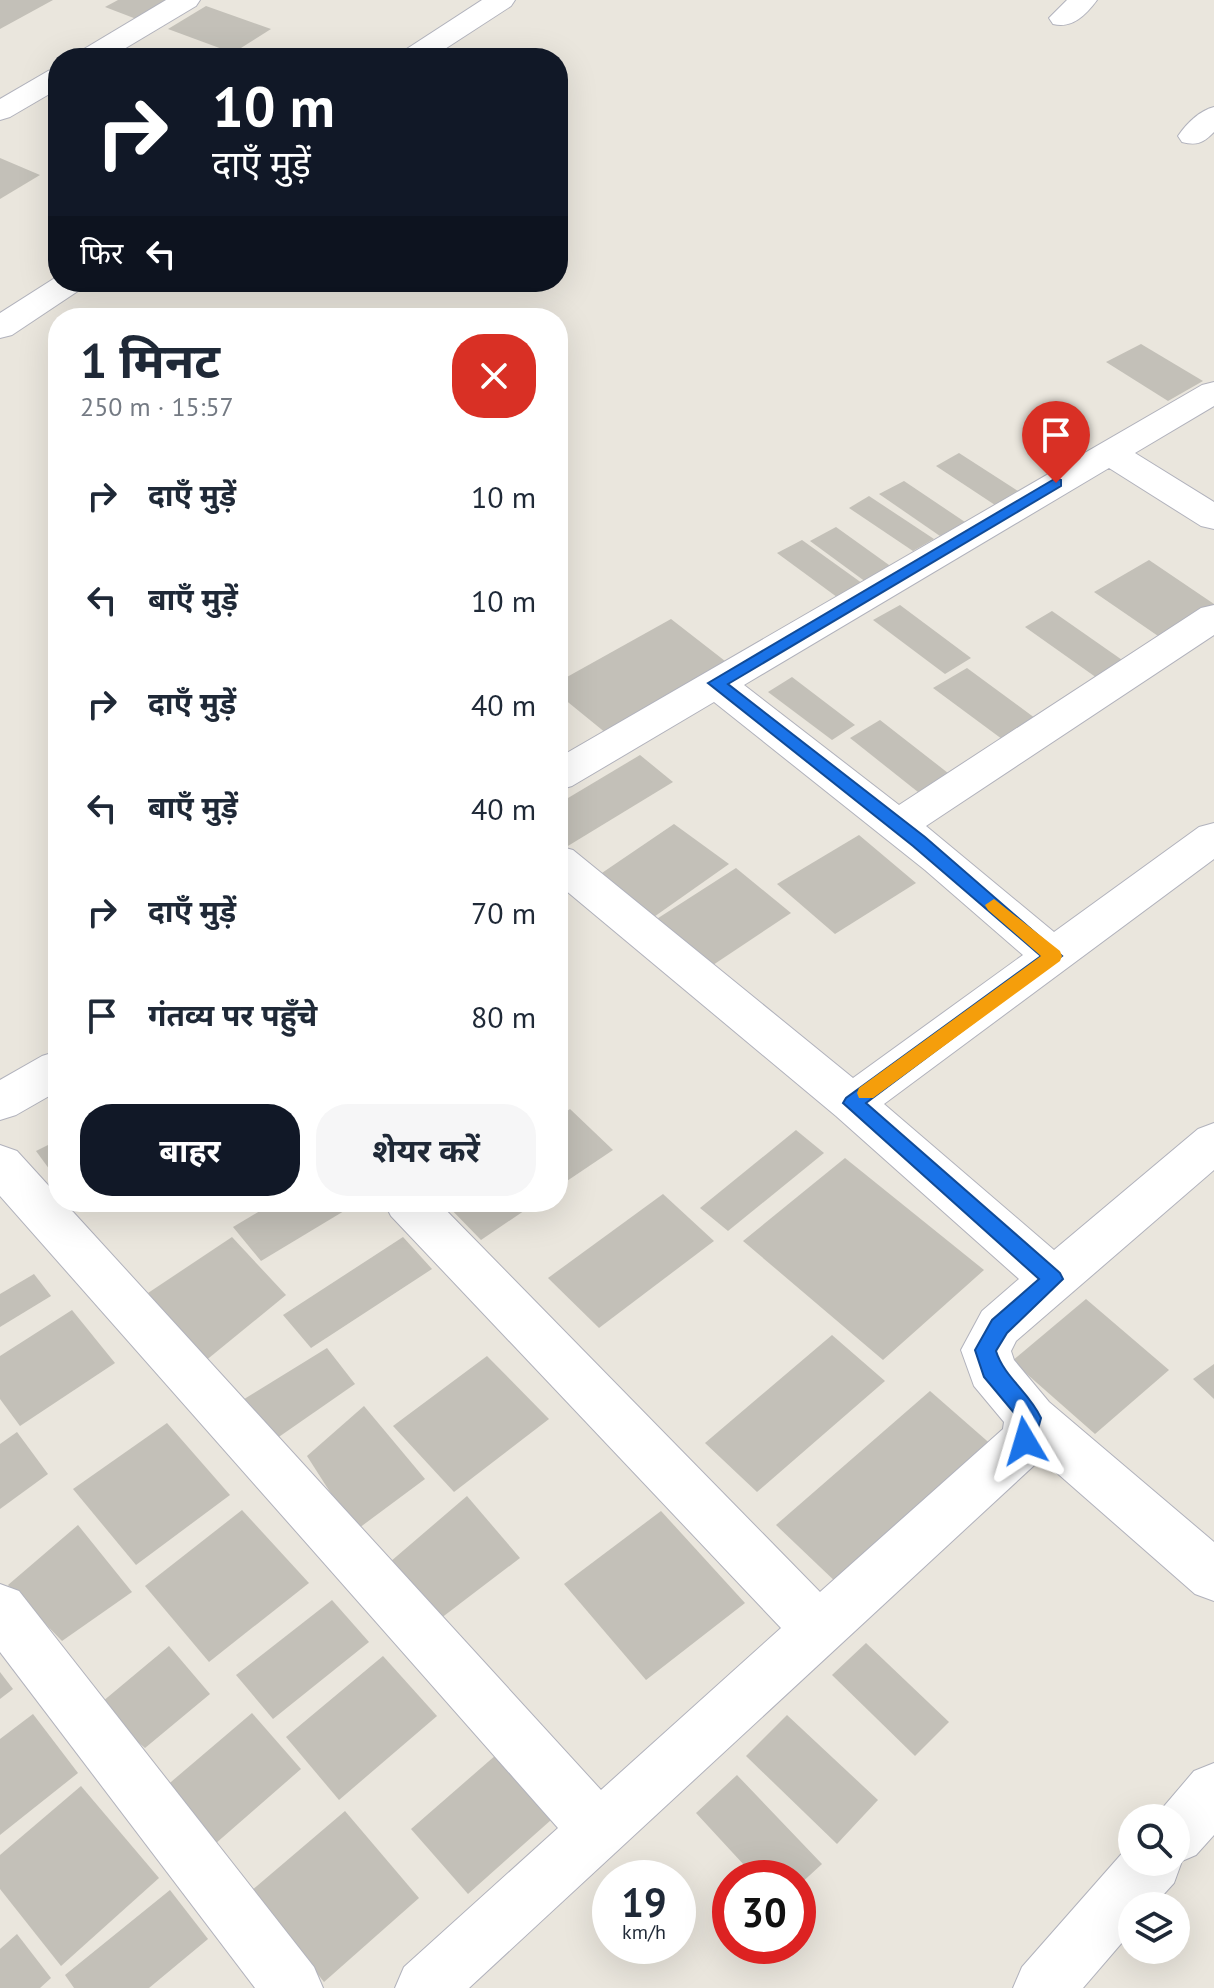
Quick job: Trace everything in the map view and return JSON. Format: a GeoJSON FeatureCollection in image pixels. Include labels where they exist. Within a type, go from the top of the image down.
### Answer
{"type":"FeatureCollection","features":[{"type":"Feature","properties":{"kind":"street"},"geometry":{"type":"LineString","coordinates":[[106,48],[186,0]]}},
{"type":"Feature","properties":{"kind":"street"},"geometry":{"type":"LineString","coordinates":[[427,48],[501,0]]}},
{"type":"Feature","properties":{"kind":"street"},"geometry":{"type":"LineString","coordinates":[[0,111],[48,83]]}},
{"type":"Feature","properties":{"kind":"street"},"geometry":{"type":"LineString","coordinates":[[0,328],[55,292]]}},
{"type":"Feature","properties":{"kind":"street"},"geometry":{"type":"LineString","coordinates":[[568,770],[1214,392]]}},
{"type":"Feature","properties":{"kind":"street"},"geometry":{"type":"LineString","coordinates":[[1108,452],[1214,518]]}},
{"type":"Feature","properties":{"kind":"street"},"geometry":{"type":"LineString","coordinates":[[898,825],[1214,617]]}},
{"type":"Feature","properties":{"kind":"street"},"geometry":{"type":"LineString","coordinates":[[716,683],[898,825],[1053,956]]}},
{"type":"Feature","properties":{"kind":"street"},"geometry":{"type":"LineString","coordinates":[[852,1103],[1214,838]]}},
{"type":"Feature","properties":{"kind":"street"},"geometry":{"type":"LineString","coordinates":[[568,869],[852,1103],[1053,1279]]}},
{"type":"Feature","properties":{"kind":"street"},"geometry":{"type":"LineString","coordinates":[[0,1102],[48,1075]]}},
{"type":"Feature","properties":{"kind":"street"},"geometry":{"type":"LineString","coordinates":[[1214,1142],[999,1326],[986,1350],[992,1371],[1031,1418],[1214,1576]]}},
{"type":"Feature","properties":{"kind":"street"},"geometry":{"type":"LineString","coordinates":[[0,1164],[598,1829]]}},
{"type":"Feature","properties":{"kind":"street"},"geometry":{"type":"LineString","coordinates":[[418,1212],[820,1630]]}},
{"type":"Feature","properties":{"kind":"street"},"geometry":{"type":"LineString","coordinates":[[425,1988],[1025,1441],[1031,1418]]}},
{"type":"Feature","properties":{"kind":"street"},"geometry":{"type":"LineString","coordinates":[[0,1609],[293,1988]]}},
{"type":"Feature","properties":{"kind":"street"},"geometry":{"type":"LineString","coordinates":[[1190,1819],[1214,1791]]}},
{"type":"Feature","properties":{"kind":"street"},"geometry":{"type":"LineString","coordinates":[[1043,1988],[1141,1876]]}},
{"type":"Feature","properties":{"kind":"building"},"geometry":{"type":"Polygon","coordinates":[[[0,0],[53,0],[0,29],[0,0]]]}},
{"type":"Feature","properties":{"kind":"building"},"geometry":{"type":"Polygon","coordinates":[[[118,0],[174,0],[139,20],[105,7],[118,0]]]}},
{"type":"Feature","properties":{"kind":"building"},"geometry":{"type":"Polygon","coordinates":[[[206,6],[271,29],[241,48],[219,48],[168,29],[206,6]]]}},
{"type":"Feature","properties":{"kind":"building"},"geometry":{"type":"Polygon","coordinates":[[[0,158],[40,175],[0,199],[0,158]]]}},
{"type":"Feature","properties":{"kind":"building"},"geometry":{"type":"Polygon","coordinates":[[[1141,344],[1203,381],[1168,401],[1106,362],[1141,344]]]}},
{"type":"Feature","properties":{"kind":"building"},"geometry":{"type":"Polygon","coordinates":[[[959,453],[1018,491],[995,505],[936,466],[959,453]]]}},
{"type":"Feature","properties":{"kind":"building"},"geometry":{"type":"Polygon","coordinates":[[[904,481],[965,522],[940,536],[879,494],[904,481]]]}},
{"type":"Feature","properties":{"kind":"building"},"geometry":{"type":"Polygon","coordinates":[[[869,496],[934,539],[913,551],[849,508],[869,496]]]}},
{"type":"Feature","properties":{"kind":"building"},"geometry":{"type":"Polygon","coordinates":[[[836,527],[896,570],[870,585],[810,541],[836,527]]]}},
{"type":"Feature","properties":{"kind":"building"},"geometry":{"type":"Polygon","coordinates":[[[802,540],[866,586],[841,600],[777,553],[802,540]]]}},
{"type":"Feature","properties":{"kind":"building"},"geometry":{"type":"Polygon","coordinates":[[[1149,560],[1214,606],[1161,638],[1094,592],[1149,560]]]}},
{"type":"Feature","properties":{"kind":"building"},"geometry":{"type":"Polygon","coordinates":[[[900,605],[971,658],[945,674],[873,620],[900,605]]]}},
{"type":"Feature","properties":{"kind":"building"},"geometry":{"type":"Polygon","coordinates":[[[1052,611],[1125,662],[1097,678],[1025,627],[1052,611]]]}},
{"type":"Feature","properties":{"kind":"building"},"geometry":{"type":"Polygon","coordinates":[[[671,619],[734,668],[612,738],[568,702],[568,676],[671,619]]]}},
{"type":"Feature","properties":{"kind":"building"},"geometry":{"type":"Polygon","coordinates":[[[967,668],[1039,721],[1006,742],[933,688],[967,668]]]}},
{"type":"Feature","properties":{"kind":"building"},"geometry":{"type":"Polygon","coordinates":[[[792,677],[855,725],[832,740],[768,692],[792,677]]]}},
{"type":"Feature","properties":{"kind":"building"},"geometry":{"type":"Polygon","coordinates":[[[880,720],[948,773],[918,792],[850,738],[880,720]]]}},
{"type":"Feature","properties":{"kind":"building"},"geometry":{"type":"Polygon","coordinates":[[[640,755],[673,782],[568,846],[568,798],[640,755]]]}},
{"type":"Feature","properties":{"kind":"building"},"geometry":{"type":"Polygon","coordinates":[[[674,824],[729,864],[651,919],[596,877],[674,824]]]}},
{"type":"Feature","properties":{"kind":"building"},"geometry":{"type":"Polygon","coordinates":[[[859,835],[916,883],[835,934],[777,884],[859,835]]]}},
{"type":"Feature","properties":{"kind":"building"},"geometry":{"type":"Polygon","coordinates":[[[736,868],[791,913],[707,969],[652,922],[736,868]]]}},
{"type":"Feature","properties":{"kind":"building"},"geometry":{"type":"Polygon","coordinates":[[[568,1110],[613,1150],[568,1180],[568,1110]]]}},
{"type":"Feature","properties":{"kind":"building"},"geometry":{"type":"Polygon","coordinates":[[[796,1130],[824,1153],[728,1231],[700,1208],[796,1130]]]}},
{"type":"Feature","properties":{"kind":"building"},"geometry":{"type":"Polygon","coordinates":[[[48,1145],[48,1167],[36,1151],[48,1145]]]}},
{"type":"Feature","properties":{"kind":"building"},"geometry":{"type":"Polygon","coordinates":[[[845,1158],[984,1270],[883,1360],[743,1241],[845,1158]]]}},
{"type":"Feature","properties":{"kind":"building"},"geometry":{"type":"Polygon","coordinates":[[[663,1194],[714,1241],[599,1328],[548,1278],[663,1194]]]}},
{"type":"Feature","properties":{"kind":"building"},"geometry":{"type":"Polygon","coordinates":[[[258,1212],[342,1212],[261,1261],[233,1227],[258,1212]]]}},
{"type":"Feature","properties":{"kind":"building"},"geometry":{"type":"Polygon","coordinates":[[[454,1212],[522,1212],[481,1240],[454,1212]]]}},
{"type":"Feature","properties":{"kind":"building"},"geometry":{"type":"Polygon","coordinates":[[[232,1237],[286,1295],[204,1362],[148,1293],[232,1237]]]}},
{"type":"Feature","properties":{"kind":"building"},"geometry":{"type":"Polygon","coordinates":[[[403,1237],[432,1269],[311,1348],[283,1315],[403,1237]]]}},
{"type":"Feature","properties":{"kind":"building"},"geometry":{"type":"Polygon","coordinates":[[[34,1274],[51,1296],[0,1327],[0,1294],[34,1274]]]}},
{"type":"Feature","properties":{"kind":"building"},"geometry":{"type":"Polygon","coordinates":[[[1086,1299],[1169,1370],[1095,1434],[1012,1361],[1086,1299]]]}},
{"type":"Feature","properties":{"kind":"building"},"geometry":{"type":"Polygon","coordinates":[[[72,1310],[115,1363],[20,1426],[0,1399],[0,1356],[72,1310]]]}},
{"type":"Feature","properties":{"kind":"building"},"geometry":{"type":"Polygon","coordinates":[[[832,1335],[885,1381],[757,1492],[705,1443],[832,1335]]]}},
{"type":"Feature","properties":{"kind":"building"},"geometry":{"type":"Polygon","coordinates":[[[327,1348],[355,1384],[273,1441],[241,1401],[327,1348]]]}},
{"type":"Feature","properties":{"kind":"building"},"geometry":{"type":"Polygon","coordinates":[[[487,1356],[549,1419],[454,1492],[393,1426],[487,1356]]]}},
{"type":"Feature","properties":{"kind":"building"},"geometry":{"type":"Polygon","coordinates":[[[1214,1364],[1214,1399],[1193,1379],[1214,1364]]]}},
{"type":"Feature","properties":{"kind":"building"},"geometry":{"type":"Polygon","coordinates":[[[930,1391],[994,1447],[840,1586],[776,1525],[930,1391]]]}},
{"type":"Feature","properties":{"kind":"building"},"geometry":{"type":"Polygon","coordinates":[[[364,1406],[425,1479],[355,1531],[307,1456],[364,1406]]]}},
{"type":"Feature","properties":{"kind":"building"},"geometry":{"type":"Polygon","coordinates":[[[167,1423],[230,1495],[136,1565],[73,1489],[167,1423]]]}},
{"type":"Feature","properties":{"kind":"building"},"geometry":{"type":"Polygon","coordinates":[[[17,1432],[48,1474],[0,1509],[0,1444],[17,1432]]]}},
{"type":"Feature","properties":{"kind":"building"},"geometry":{"type":"Polygon","coordinates":[[[467,1496],[520,1558],[432,1625],[383,1568],[467,1496]]]}},
{"type":"Feature","properties":{"kind":"building"},"geometry":{"type":"Polygon","coordinates":[[[242,1510],[309,1583],[209,1662],[145,1586],[242,1510]]]}},
{"type":"Feature","properties":{"kind":"building"},"geometry":{"type":"Polygon","coordinates":[[[661,1511],[745,1603],[646,1680],[564,1584],[661,1511]]]}},
{"type":"Feature","properties":{"kind":"building"},"geometry":{"type":"Polygon","coordinates":[[[78,1525],[132,1592],[62,1641],[8,1585],[78,1525]]]}},
{"type":"Feature","properties":{"kind":"building"},"geometry":{"type":"Polygon","coordinates":[[[332,1600],[369,1642],[273,1719],[236,1675],[332,1600]]]}},
{"type":"Feature","properties":{"kind":"building"},"geometry":{"type":"Polygon","coordinates":[[[866,1643],[949,1722],[915,1756],[832,1675],[866,1643]]]}},
{"type":"Feature","properties":{"kind":"building"},"geometry":{"type":"Polygon","coordinates":[[[169,1646],[210,1694],[145,1748],[96,1707],[169,1646]]]}},
{"type":"Feature","properties":{"kind":"building"},"geometry":{"type":"Polygon","coordinates":[[[383,1656],[437,1716],[339,1800],[286,1737],[383,1656]]]}},
{"type":"Feature","properties":{"kind":"building"},"geometry":{"type":"Polygon","coordinates":[[[0,1672],[13,1689],[0,1699],[0,1672]]]}},
{"type":"Feature","properties":{"kind":"building"},"geometry":{"type":"Polygon","coordinates":[[[252,1713],[301,1769],[207,1851],[158,1793],[252,1713]]]}},
{"type":"Feature","properties":{"kind":"building"},"geometry":{"type":"Polygon","coordinates":[[[33,1714],[78,1773],[0,1835],[0,1739],[33,1714]]]}},
{"type":"Feature","properties":{"kind":"building"},"geometry":{"type":"Polygon","coordinates":[[[787,1715],[878,1800],[837,1844],[746,1756],[787,1715]]]}},
{"type":"Feature","properties":{"kind":"building"},"geometry":{"type":"Polygon","coordinates":[[[512,1741],[569,1804],[468,1894],[411,1829],[512,1741]]]}},
{"type":"Feature","properties":{"kind":"building"},"geometry":{"type":"Polygon","coordinates":[[[737,1775],[822,1864],[816,1870],[816,1860],[739,1860],[696,1813],[737,1775]]]}},
{"type":"Feature","properties":{"kind":"building"},"geometry":{"type":"Polygon","coordinates":[[[81,1786],[159,1878],[61,1966],[0,1889],[0,1855],[81,1786]]]}},
{"type":"Feature","properties":{"kind":"building"},"geometry":{"type":"Polygon","coordinates":[[[345,1811],[419,1898],[324,1982],[251,1891],[345,1811]]]}},
{"type":"Feature","properties":{"kind":"building"},"geometry":{"type":"Polygon","coordinates":[[[170,1890],[208,1939],[149,1988],[74,1988],[65,1975],[170,1890]]]}},
{"type":"Feature","properties":{"kind":"building"},"geometry":{"type":"Polygon","coordinates":[[[17,1934],[51,1978],[40,1988],[0,1988],[0,1949],[17,1934]]]}},
{"type":"Feature","properties":{"kind":"slow traffic"},"geometry":{"type":"LineString","coordinates":[[866,1093],[1053,956],[994,905]]}},
{"type":"Feature","properties":{"kind":"route"},"geometry":{"type":"LineString","coordinates":[[1025,1441],[1031,1418],[992,1371],[986,1350],[999,1326],[1053,1279],[852,1103],[1053,956],[940,859],[716,683],[1056,483]]}}]}
